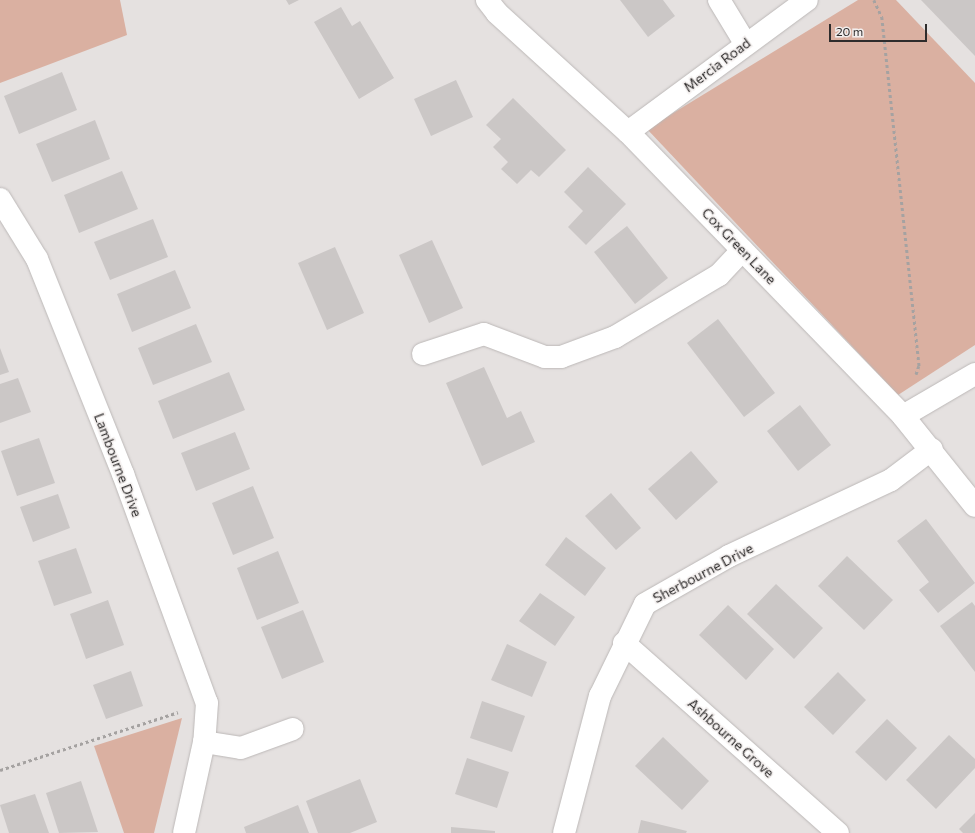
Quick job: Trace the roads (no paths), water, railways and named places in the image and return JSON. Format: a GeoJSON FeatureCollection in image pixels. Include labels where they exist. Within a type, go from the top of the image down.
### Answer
{"type":"FeatureCollection","features":[{"type":"Feature","properties":{"kind":"street","name":"Cox Green Lane"},"geometry":{"type":"LineString","coordinates":[[487,0],[497,13],[628,132],[903,416],[932,449],[975,506]]}},
{"type":"Feature","properties":{"kind":"street"},"geometry":{"type":"LineString","coordinates":[[719,0],[745,43]]}},
{"type":"Feature","properties":{"kind":"street","name":"Mercia Road"},"geometry":{"type":"LineString","coordinates":[[628,132],[745,43],[807,0]]}},
{"type":"Feature","properties":{"kind":"street","name":"Lambourne Drive"},"geometry":{"type":"LineString","coordinates":[[0,199],[37,259],[123,474],[207,703],[204,742],[184,833]]}},
{"type":"Feature","properties":{"kind":"street"},"geometry":{"type":"LineString","coordinates":[[423,354],[484,334],[545,357],[561,357],[615,338],[719,275],[742,250]]}},
{"type":"Feature","properties":{"kind":"street"},"geometry":{"type":"LineString","coordinates":[[903,416],[975,374]]}},
{"type":"Feature","properties":{"kind":"street","name":"Sherbourne Drive"},"geometry":{"type":"LineString","coordinates":[[564,833],[600,696],[624,643],[645,604],[729,556],[891,480],[932,449]]}},
{"type":"Feature","properties":{"kind":"street","name":"Ashbourne Grove"},"geometry":{"type":"LineString","coordinates":[[624,643],[838,833]]}},
{"type":"Feature","properties":{"kind":"street"},"geometry":{"type":"LineString","coordinates":[[204,742],[241,748],[293,729]]}}]}
